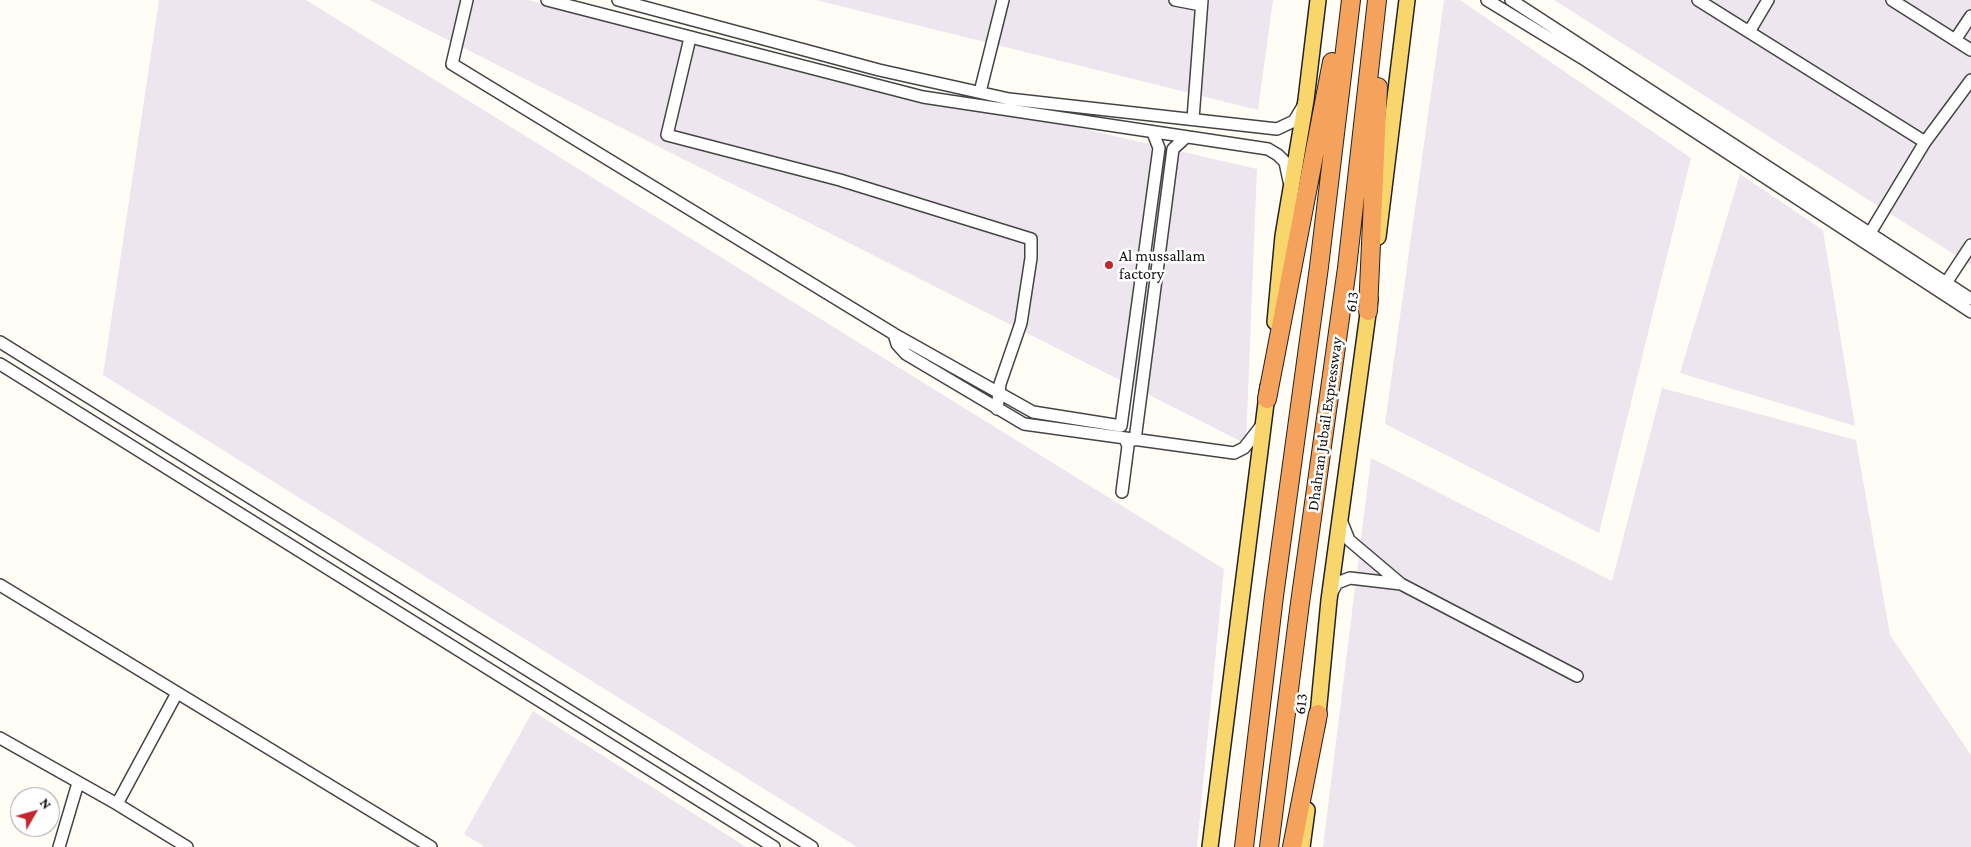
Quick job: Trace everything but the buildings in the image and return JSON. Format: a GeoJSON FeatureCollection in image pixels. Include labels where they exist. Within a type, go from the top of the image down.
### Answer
{"type":"FeatureCollection","features":[{"type":"Feature","properties":{"kind":"highway"},"geometry":{"type":"LineString","coordinates":[[1267,399],[1343,0]]}},
{"type":"Feature","properties":{"kind":"highway","name":"Dhahran Jubail Expressway"},"geometry":{"type":"LineString","coordinates":[[1244,847],[1274,596],[1318,277],[1350,0]]}},
{"type":"Feature","properties":{"kind":"highway","name":"Dhahran Jubail Expressway"},"geometry":{"type":"LineString","coordinates":[[1269,847],[1300,603],[1347,268],[1377,0]]}},
{"type":"Feature","properties":{"kind":"highway"},"geometry":{"type":"LineString","coordinates":[[1368,311],[1382,0]]}},
{"type":"Feature","properties":{"kind":"highway"},"geometry":{"type":"LineString","coordinates":[[1292,847],[1318,714]]}},
{"type":"Feature","properties":{"kind":"main road"},"geometry":{"type":"LineString","coordinates":[[1210,847],[1262,425],[1267,399],[1283,236],[1306,100],[1318,0]]}},
{"type":"Feature","properties":{"kind":"main road","name":"613"},"geometry":{"type":"LineString","coordinates":[[1302,847],[1329,600],[1368,311],[1406,0]]}},
{"type":"Feature","properties":{"kind":"street"},"geometry":{"type":"LineString","coordinates":[[467,0],[452,64],[894,334],[998,393],[1034,412],[1125,436]]}},
{"type":"Feature","properties":{"kind":"street"},"geometry":{"type":"LineString","coordinates":[[547,0],[923,96],[1185,138],[1268,149],[1285,162],[1289,172],[1290,196]]}},
{"type":"Feature","properties":{"kind":"street"},"geometry":{"type":"LineString","coordinates":[[618,0],[878,70],[1009,99],[1277,129],[1294,121],[1306,100]]}},
{"type":"Feature","properties":{"kind":"street"},"geometry":{"type":"LineString","coordinates":[[980,92],[1003,0]]}},
{"type":"Feature","properties":{"kind":"street"},"geometry":{"type":"LineString","coordinates":[[1175,0],[1202,2],[1193,119]]}},
{"type":"Feature","properties":{"kind":"street"},"geometry":{"type":"LineString","coordinates":[[1487,0],[1582,58],[1971,312]]}},
{"type":"Feature","properties":{"kind":"street"},"geometry":{"type":"LineString","coordinates":[[1511,0],[1971,299]]}},
{"type":"Feature","properties":{"kind":"street"},"geometry":{"type":"LineString","coordinates":[[1698,0],[1925,142]]}},
{"type":"Feature","properties":{"kind":"street"},"geometry":{"type":"LineString","coordinates":[[1749,32],[1768,0]]}},
{"type":"Feature","properties":{"kind":"street"},"geometry":{"type":"LineString","coordinates":[[1892,0],[1971,50]]}},
{"type":"Feature","properties":{"kind":"street"},"geometry":{"type":"LineString","coordinates":[[1955,40],[1971,16]]}},
{"type":"Feature","properties":{"kind":"street"},"geometry":{"type":"LineString","coordinates":[[690,38],[667,135],[840,180],[1032,239],[1021,323],[998,393],[997,409]]}},
{"type":"Feature","properties":{"kind":"street"},"geometry":{"type":"LineString","coordinates":[[1870,233],[1925,142],[1971,80]]}},
{"type":"Feature","properties":{"kind":"street"},"geometry":{"type":"LineString","coordinates":[[1122,492],[1128,446],[1125,436],[1149,216],[1159,148],[1153,133]]}},
{"type":"Feature","properties":{"kind":"street"},"geometry":{"type":"LineString","coordinates":[[1125,436],[1162,238],[1173,149],[1185,138]]}},
{"type":"Feature","properties":{"kind":"street"},"geometry":{"type":"LineString","coordinates":[[1149,216],[1162,238]]}},
{"type":"Feature","properties":{"kind":"street"},"geometry":{"type":"LineString","coordinates":[[1946,283],[1971,245]]}},
{"type":"Feature","properties":{"kind":"street"},"geometry":{"type":"LineString","coordinates":[[894,334],[897,344],[906,354],[1024,424],[1234,452],[1244,448],[1262,425]]}},
{"type":"Feature","properties":{"kind":"street"},"geometry":{"type":"LineString","coordinates":[[0,342],[812,847]]}},
{"type":"Feature","properties":{"kind":"street"},"geometry":{"type":"LineString","coordinates":[[0,364],[774,847]]}},
{"type":"Feature","properties":{"kind":"street"},"geometry":{"type":"LineString","coordinates":[[1340,514],[1341,524],[1349,540],[1401,584],[1577,676]]}},
{"type":"Feature","properties":{"kind":"street"},"geometry":{"type":"LineString","coordinates":[[1329,600],[1337,583],[1350,578],[1401,584]]}},
{"type":"Feature","properties":{"kind":"street"},"geometry":{"type":"LineString","coordinates":[[0,585],[424,845]]}},
{"type":"Feature","properties":{"kind":"street"},"geometry":{"type":"LineString","coordinates":[[422,628],[416,619],[422,614],[455,634],[480,640]]}},
{"type":"Feature","properties":{"kind":"street"},"geometry":{"type":"LineString","coordinates":[[116,804],[177,692]]}},
{"type":"Feature","properties":{"kind":"street"},"geometry":{"type":"LineString","coordinates":[[569,720],[602,733],[626,748],[632,746],[634,742],[630,733]]}},
{"type":"Feature","properties":{"kind":"street"},"geometry":{"type":"LineString","coordinates":[[0,738],[187,847]]}},
{"type":"Feature","properties":{"kind":"street"},"geometry":{"type":"LineString","coordinates":[[59,847],[78,783]]}},
{"type":"Feature","properties":{"kind":"shaded area"},"geometry":{"type":"Polygon","coordinates":[[[159,0],[306,0],[1224,569],[1197,847],[857,847],[103,375],[159,0]]]}},
{"type":"Feature","properties":{"kind":"shaded area"},"geometry":{"type":"Polygon","coordinates":[[[369,0],[528,0],[1257,169],[1246,444],[369,0]]]}},
{"type":"Feature","properties":{"kind":"shaded area"},"geometry":{"type":"Polygon","coordinates":[[[816,0],[1273,0],[1258,110],[816,0]]]}},
{"type":"Feature","properties":{"kind":"shaded area"},"geometry":{"type":"Polygon","coordinates":[[[1444,0],[1460,0],[1691,158],[1599,533],[1385,424],[1444,0]]]}},
{"type":"Feature","properties":{"kind":"shaded area"},"geometry":{"type":"Polygon","coordinates":[[[1554,0],[1971,0],[1971,265],[1554,0]]]}},
{"type":"Feature","properties":{"kind":"shaded area"},"geometry":{"type":"Polygon","coordinates":[[[1740,174],[1823,230],[1855,426],[1680,373],[1740,174]]]}},
{"type":"Feature","properties":{"kind":"shaded area"},"geometry":{"type":"Polygon","coordinates":[[[1662,388],[1856,440],[1890,635],[1971,755],[1971,847],[1323,847],[1371,458],[1612,581],[1662,388]]]}},
{"type":"Feature","properties":{"kind":"shaded area"},"geometry":{"type":"Polygon","coordinates":[[[533,711],[746,847],[485,847],[464,834],[533,711]]]}},
{"type":"Feature","properties":{"kind":"place","name":"Al mussallam factory"},"geometry":{"type":"Point","coordinates":[1109,265]}}]}
